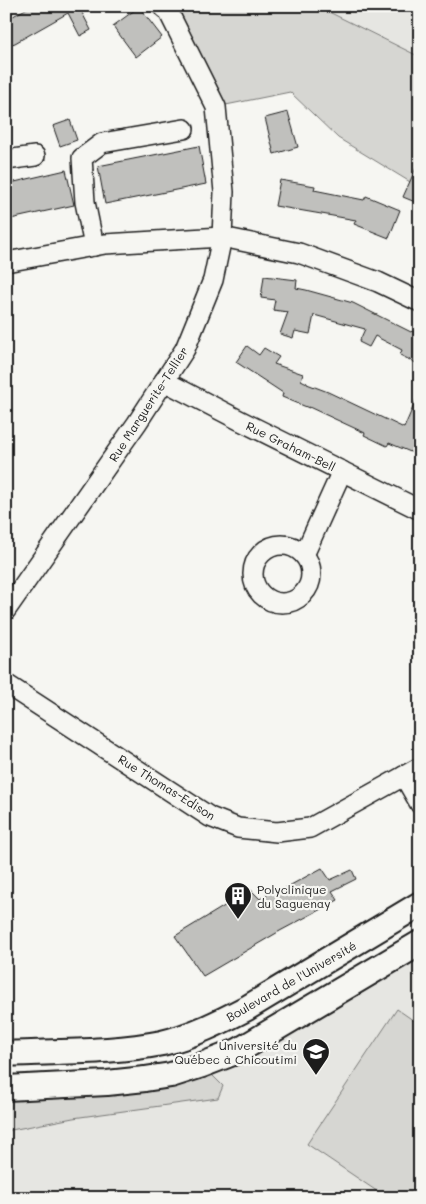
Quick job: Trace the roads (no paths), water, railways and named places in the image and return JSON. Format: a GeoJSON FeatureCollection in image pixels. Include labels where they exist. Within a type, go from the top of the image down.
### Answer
{"type":"FeatureCollection","features":[{"type":"Feature","properties":{"kind":"main road","name":"Boulevard de l'Université"},"geometry":{"type":"LineString","coordinates":[[6,1054],[131,1048],[164,1042],[191,1034],[218,1023],[246,1008],[420,904]]}},
{"type":"Feature","properties":{"kind":"main road"},"geometry":{"type":"LineString","coordinates":[[6,1088],[107,1083],[145,1079],[171,1075],[202,1065],[238,1051],[420,942]]}},
{"type":"Feature","properties":{"kind":"street","name":"Rue Marguerite-Tellier"},"geometry":{"type":"LineString","coordinates":[[6,610],[137,423],[186,349],[213,280],[222,237],[224,192],[216,107],[168,11],[162,6]]}},
{"type":"Feature","properties":{"kind":"street"},"geometry":{"type":"LineString","coordinates":[[94,246],[85,202],[82,158],[102,143],[184,129]]}},
{"type":"Feature","properties":{"kind":"street"},"geometry":{"type":"LineString","coordinates":[[6,160],[35,156]]}},
{"type":"Feature","properties":{"kind":"street"},"geometry":{"type":"LineString","coordinates":[[6,262],[114,243],[222,237],[299,253],[378,282],[420,302]]}},
{"type":"Feature","properties":{"kind":"street","name":"Rue Graham-Bell"},"geometry":{"type":"LineString","coordinates":[[164,381],[420,510]]}},
{"type":"Feature","properties":{"kind":"street"},"geometry":{"type":"LineString","coordinates":[[304,555],[342,471]]}},
{"type":"Feature","properties":{"kind":"street","name":"Rue Thomas-Edison"},"geometry":{"type":"LineString","coordinates":[[6,684],[210,817],[238,828],[277,832],[310,828],[412,771]]}},
{"type":"Feature","properties":{"kind":"street"},"geometry":{"type":"LineString","coordinates":[[412,771],[420,804]]}},
{"type":"Feature","properties":{"kind":"place","name":"Polyclinique du Saguenay"},"geometry":{"type":"Point","coordinates":[238,920]}},
{"type":"Feature","properties":{"kind":"place","name":"Université du Québec à Chicoutimi"},"geometry":{"type":"Point","coordinates":[316,1076]}}]}
